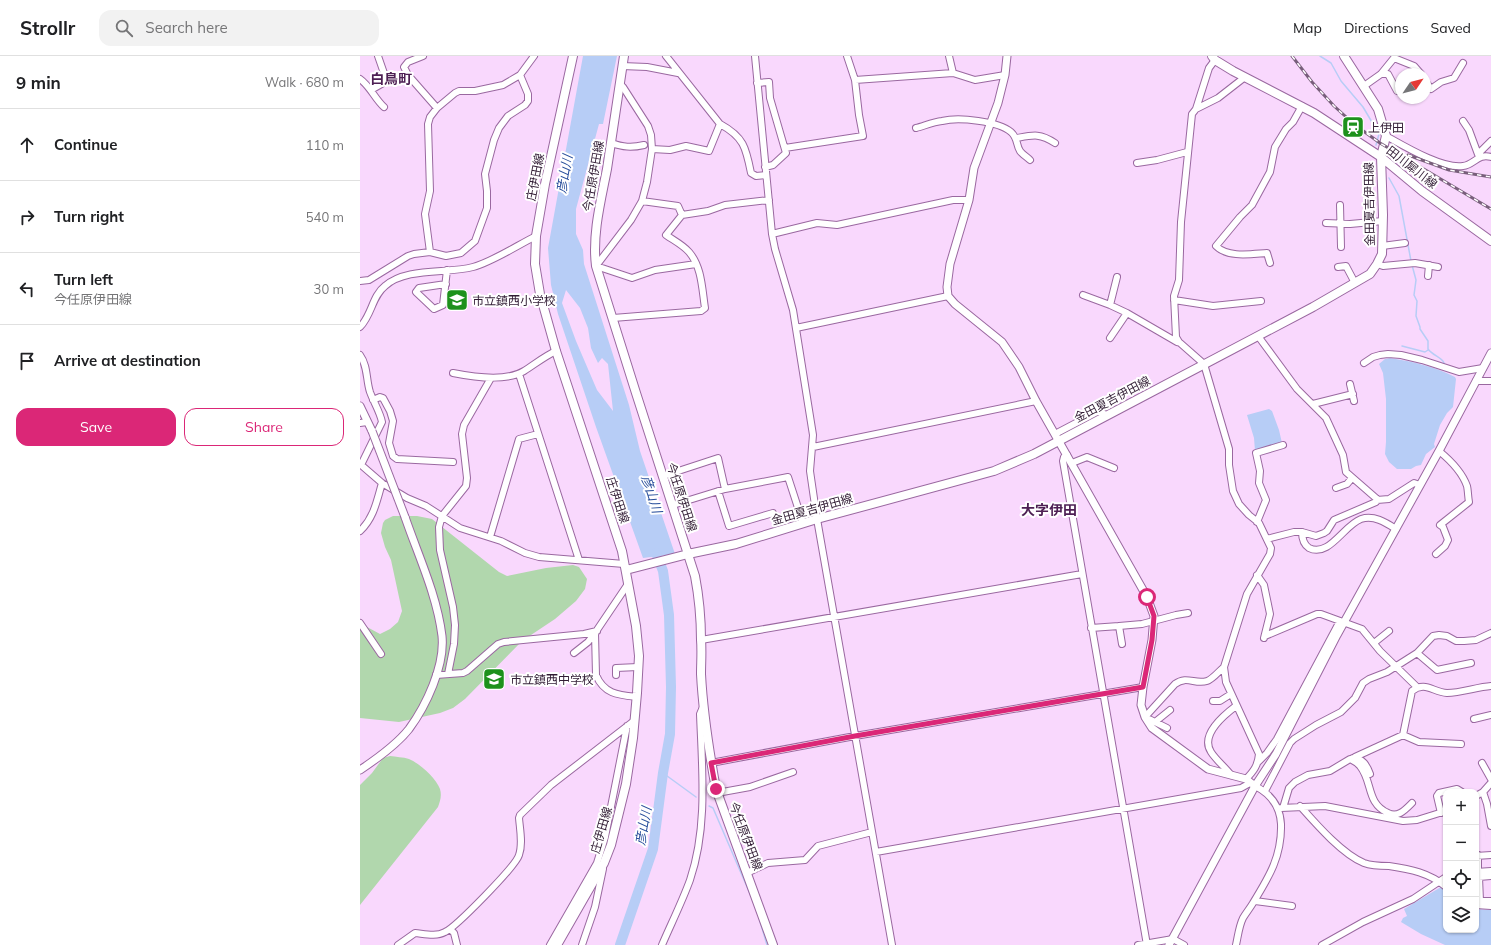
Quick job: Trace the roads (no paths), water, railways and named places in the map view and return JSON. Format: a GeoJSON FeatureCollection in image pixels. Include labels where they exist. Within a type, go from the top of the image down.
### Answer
{"type":"FeatureCollection","features":[{"type":"Feature","properties":{"kind":"main road","name":"庄伊田線"},"geometry":{"type":"LineString","coordinates":[[557,945],[604,863],[611,845],[626,784],[637,697],[639,656],[627,568],[556,351],[539,287],[535,264],[536,236],[545,184],[573,56]]}},
{"type":"Feature","properties":{"kind":"main road","name":"今任原伊田線"},"geometry":{"type":"LineString","coordinates":[[624,56],[596,232],[594,250],[596,266],[688,554],[698,591],[701,640],[701,673],[704,706],[711,763],[717,793],[773,945]]}},
{"type":"Feature","properties":{"kind":"main road"},"geometry":{"type":"LineString","coordinates":[[1344,56],[1378,109],[1386,136]]}},
{"type":"Feature","properties":{"kind":"main road","name":"田川犀川線"},"geometry":{"type":"LineString","coordinates":[[1214,58],[1245,77],[1314,113],[1380,157],[1422,191],[1491,241]]}},
{"type":"Feature","properties":{"kind":"main road","name":"金田夏吉伊田線"},"geometry":{"type":"LineString","coordinates":[[627,568],[736,544],[817,519],[994,471],[1034,454],[1057,437],[1106,416],[1355,283],[1370,274],[1382,254],[1383,221],[1380,157],[1386,136]]}},
{"type":"Feature","properties":{"kind":"street"},"geometry":{"type":"LineString","coordinates":[[371,90],[385,82],[386,79],[378,56]]}},
{"type":"Feature","properties":{"kind":"street"},"geometry":{"type":"LineString","coordinates":[[422,56],[408,62],[404,67],[408,75],[437,108]]}},
{"type":"Feature","properties":{"kind":"street"},"geometry":{"type":"LineString","coordinates":[[430,252],[425,214],[430,191],[428,124],[430,117],[437,108],[459,91],[475,91],[503,85],[520,75],[534,56]]}},
{"type":"Feature","properties":{"kind":"street"},"geometry":{"type":"LineString","coordinates":[[666,56],[720,124],[730,129],[744,145],[753,175],[766,175]]}},
{"type":"Feature","properties":{"kind":"street"},"geometry":{"type":"LineString","coordinates":[[755,56],[772,234],[775,249],[794,310],[813,435],[810,471],[817,519],[892,945]]}},
{"type":"Feature","properties":{"kind":"street"},"geometry":{"type":"LineString","coordinates":[[785,148],[863,136],[858,115],[855,80],[847,56]]}},
{"type":"Feature","properties":{"kind":"street"},"geometry":{"type":"LineString","coordinates":[[949,56],[953,73]]}},
{"type":"Feature","properties":{"kind":"street"},"geometry":{"type":"LineString","coordinates":[[1007,56],[1005,76],[991,124],[974,168],[969,200],[950,264],[947,286],[948,296],[955,304],[1002,342],[1019,367],[1036,401],[1147,597],[1154,616],[1154,621],[1141,705],[1145,717],[1152,728],[1208,769],[1251,782],[1265,791],[1281,808]]}},
{"type":"Feature","properties":{"kind":"street"},"geometry":{"type":"LineString","coordinates":[[1179,342],[1176,337],[1174,296],[1179,280],[1181,222],[1187,152],[1192,114],[1196,109],[1209,68],[1214,58]]}},
{"type":"Feature","properties":{"kind":"street"},"geometry":{"type":"LineString","coordinates":[[1364,86],[1381,74],[1394,58],[1416,68]]}},
{"type":"Feature","properties":{"kind":"street"},"geometry":{"type":"LineString","coordinates":[[1431,89],[1442,82],[1454,78],[1463,63]]}},
{"type":"Feature","properties":{"kind":"street"},"geometry":{"type":"LineString","coordinates":[[622,66],[647,67],[678,73]]}},
{"type":"Feature","properties":{"kind":"street"},"geometry":{"type":"LineString","coordinates":[[855,80],[953,73],[975,80],[1005,76]]}},
{"type":"Feature","properties":{"kind":"street"},"geometry":{"type":"LineString","coordinates":[[1381,74],[1388,74],[1395,87]]}},
{"type":"Feature","properties":{"kind":"street"},"geometry":{"type":"LineString","coordinates":[[360,281],[369,280],[408,256],[430,252],[446,256],[461,253],[475,241],[487,208],[488,191],[485,174],[494,140],[499,128],[508,116],[525,105],[528,101],[528,94],[520,75]]}},
{"type":"Feature","properties":{"kind":"street"},"geometry":{"type":"LineString","coordinates":[[1196,109],[1218,98],[1245,77]]}},
{"type":"Feature","properties":{"kind":"street"},"geometry":{"type":"LineString","coordinates":[[360,79],[384,107]]}},
{"type":"Feature","properties":{"kind":"street"},"geometry":{"type":"LineString","coordinates":[[757,83],[769,82],[770,98],[786,153],[773,165],[766,167]]}},
{"type":"Feature","properties":{"kind":"street"},"geometry":{"type":"LineString","coordinates":[[620,84],[648,126],[651,135],[652,149],[647,182],[642,201],[631,220],[596,266],[632,278],[655,270],[696,264]]}},
{"type":"Feature","properties":{"kind":"street"},"geometry":{"type":"LineString","coordinates":[[1270,264],[1267,253],[1243,255],[1221,251],[1216,246],[1252,205],[1270,172],[1275,148],[1302,106]]}},
{"type":"Feature","properties":{"kind":"street"},"geometry":{"type":"LineString","coordinates":[[916,128],[943,120],[958,119],[991,124],[1008,129],[1017,138],[1020,152],[1030,160]]}},
{"type":"Feature","properties":{"kind":"street"},"geometry":{"type":"LineString","coordinates":[[1463,121],[1469,130],[1478,156]]}},
{"type":"Feature","properties":{"kind":"street"},"geometry":{"type":"LineString","coordinates":[[652,149],[670,150],[686,146],[709,151],[720,124]]}},
{"type":"Feature","properties":{"kind":"street"},"geometry":{"type":"LineString","coordinates":[[1017,138],[1032,135],[1046,137],[1055,144]]}},
{"type":"Feature","properties":{"kind":"street"},"geometry":{"type":"LineString","coordinates":[[1386,136],[1409,149],[1443,164],[1464,166],[1478,156],[1491,141]]}},
{"type":"Feature","properties":{"kind":"street"},"geometry":{"type":"LineString","coordinates":[[611,143],[633,148],[644,145]]}},
{"type":"Feature","properties":{"kind":"street"},"geometry":{"type":"LineString","coordinates":[[1138,163],[1157,160],[1187,152]]}},
{"type":"Feature","properties":{"kind":"street"},"geometry":{"type":"LineString","coordinates":[[1478,156],[1491,157]]}},
{"type":"Feature","properties":{"kind":"street"},"geometry":{"type":"LineString","coordinates":[[613,318],[701,311],[705,308],[703,290],[696,264],[689,251],[666,235],[682,215],[708,211],[725,205],[769,200]]}},
{"type":"Feature","properties":{"kind":"street"},"geometry":{"type":"LineString","coordinates":[[772,234],[817,223],[837,225],[953,200],[969,200]]}},
{"type":"Feature","properties":{"kind":"street"},"geometry":{"type":"LineString","coordinates":[[642,201],[678,206],[682,215]]}},
{"type":"Feature","properties":{"kind":"street"},"geometry":{"type":"LineString","coordinates":[[1340,205],[1341,248]]}},
{"type":"Feature","properties":{"kind":"street"},"geometry":{"type":"LineString","coordinates":[[1326,223],[1340,224],[1383,221]]}},
{"type":"Feature","properties":{"kind":"street"},"geometry":{"type":"LineString","coordinates":[[360,327],[370,312],[379,292],[385,285],[394,279],[408,275],[474,267],[536,236]]}},
{"type":"Feature","properties":{"kind":"street"},"geometry":{"type":"LineString","coordinates":[[1382,246],[1405,243]]}},
{"type":"Feature","properties":{"kind":"street"},"geometry":{"type":"LineString","coordinates":[[1377,264],[1384,266],[1412,263],[1438,267]]}},
{"type":"Feature","properties":{"kind":"street"},"geometry":{"type":"LineString","coordinates":[[1428,276],[1429,265]]}},
{"type":"Feature","properties":{"kind":"street"},"geometry":{"type":"LineString","coordinates":[[1338,267],[1346,266],[1355,283]]}},
{"type":"Feature","properties":{"kind":"street"},"geometry":{"type":"LineString","coordinates":[[446,284],[419,288],[416,292],[434,309],[443,305],[446,284],[447,270]]}},
{"type":"Feature","properties":{"kind":"street"},"geometry":{"type":"LineString","coordinates":[[1110,305],[1117,277]]}},
{"type":"Feature","properties":{"kind":"street"},"geometry":{"type":"LineString","coordinates":[[1083,295],[1127,313],[1179,342],[1204,364],[1229,449],[1229,465],[1233,491],[1239,504],[1258,522],[1271,548],[1270,554],[1247,594],[1224,666],[1226,682],[1259,754],[1258,762],[1251,782],[1171,942]]}},
{"type":"Feature","properties":{"kind":"street"},"geometry":{"type":"LineString","coordinates":[[796,328],[948,296]]}},
{"type":"Feature","properties":{"kind":"street"},"geometry":{"type":"LineString","coordinates":[[1174,300],[1213,306],[1261,301]]}},
{"type":"Feature","properties":{"kind":"street"},"geometry":{"type":"LineString","coordinates":[[1110,338],[1127,313]]}},
{"type":"Feature","properties":{"kind":"street"},"geometry":{"type":"LineString","coordinates":[[1258,336],[1297,389],[1326,418],[1343,455],[1346,472],[1377,500]]}},
{"type":"Feature","properties":{"kind":"street"},"geometry":{"type":"LineString","coordinates":[[453,373],[491,378],[519,374],[547,355],[556,351]]}},
{"type":"Feature","properties":{"kind":"street"},"geometry":{"type":"LineString","coordinates":[[1364,363],[1380,354],[1388,354],[1412,357],[1459,372],[1483,368]]}},
{"type":"Feature","properties":{"kind":"street"},"geometry":{"type":"LineString","coordinates":[[1258,762],[1267,754],[1277,739],[1439,451],[1491,354]]}},
{"type":"Feature","properties":{"kind":"street"},"geometry":{"type":"LineString","coordinates":[[360,355],[365,362],[367,380],[382,422],[381,427],[361,464],[382,483],[407,498],[426,506],[460,528],[501,541],[525,553],[539,557],[579,560],[627,568]]}},
{"type":"Feature","properties":{"kind":"street"},"geometry":{"type":"LineString","coordinates":[[519,374],[579,560]]}},
{"type":"Feature","properties":{"kind":"street"},"geometry":{"type":"LineString","coordinates":[[448,674],[454,644],[455,625],[453,607],[439,539],[439,527],[442,516],[466,486],[462,434],[464,425],[491,378]]}},
{"type":"Feature","properties":{"kind":"street"},"geometry":{"type":"LineString","coordinates":[[1476,381],[1491,380]]}},
{"type":"Feature","properties":{"kind":"street"},"geometry":{"type":"LineString","coordinates":[[1350,384],[1354,401]]}},
{"type":"Feature","properties":{"kind":"street"},"geometry":{"type":"LineString","coordinates":[[1313,404],[1353,394]]}},
{"type":"Feature","properties":{"kind":"street"},"geometry":{"type":"LineString","coordinates":[[373,400],[380,397],[382,398],[390,411],[393,426],[389,442],[393,456],[397,459],[453,462]]}},
{"type":"Feature","properties":{"kind":"street"},"geometry":{"type":"LineString","coordinates":[[813,447],[1036,401]]}},
{"type":"Feature","properties":{"kind":"street"},"geometry":{"type":"LineString","coordinates":[[360,406],[364,422],[372,431],[405,517],[437,611],[442,637],[441,654],[428,698],[408,730],[377,758],[360,770]]}},
{"type":"Feature","properties":{"kind":"street"},"geometry":{"type":"LineString","coordinates":[[490,537],[519,439],[538,434]]}},
{"type":"Feature","properties":{"kind":"street"},"geometry":{"type":"LineString","coordinates":[[1258,522],[1266,500],[1259,483],[1260,471],[1256,452],[1283,446]]}},
{"type":"Feature","properties":{"kind":"street"},"geometry":{"type":"LineString","coordinates":[[1436,554],[1445,546],[1448,540],[1440,525],[1468,502],[1467,487],[1462,476],[1450,460],[1439,451]]}},
{"type":"Feature","properties":{"kind":"street"},"geometry":{"type":"LineString","coordinates":[[1067,455],[1064,457],[1063,461],[1147,944]]}},
{"type":"Feature","properties":{"kind":"street"},"geometry":{"type":"LineString","coordinates":[[1072,463],[1087,457],[1114,468]]}},
{"type":"Feature","properties":{"kind":"street"},"geometry":{"type":"LineString","coordinates":[[663,476],[718,458],[725,489]]}},
{"type":"Feature","properties":{"kind":"street"},"geometry":{"type":"LineString","coordinates":[[672,505],[725,489],[788,477],[803,523]]}},
{"type":"Feature","properties":{"kind":"street"},"geometry":{"type":"LineString","coordinates":[[1336,488],[1347,484],[1352,478]]}},
{"type":"Feature","properties":{"kind":"street"},"geometry":{"type":"LineString","coordinates":[[360,531],[374,512],[382,483]]}},
{"type":"Feature","properties":{"kind":"street"},"geometry":{"type":"LineString","coordinates":[[1267,540],[1294,532],[1302,532],[1316,536],[1327,531],[1334,520],[1376,502],[1377,500],[1389,499],[1414,484],[1420,485]]}},
{"type":"Feature","properties":{"kind":"street"},"geometry":{"type":"LineString","coordinates":[[718,491],[729,526],[773,513]]}},
{"type":"Feature","properties":{"kind":"street"},"geometry":{"type":"LineString","coordinates":[[1302,532],[1302,540],[1306,546],[1311,549],[1321,550],[1327,547],[1355,522],[1362,519],[1381,519],[1396,528]]}},
{"type":"Feature","properties":{"kind":"street"},"geometry":{"type":"LineString","coordinates":[[701,640],[1082,574]]}},
{"type":"Feature","properties":{"kind":"street"},"geometry":{"type":"LineString","coordinates":[[1257,575],[1264,585],[1270,614],[1265,637],[1317,614],[1321,614],[1362,629],[1417,688]]}},
{"type":"Feature","properties":{"kind":"street"},"geometry":{"type":"LineString","coordinates":[[574,653],[588,642],[596,632],[628,584]]}},
{"type":"Feature","properties":{"kind":"street"},"geometry":{"type":"LineString","coordinates":[[1091,628],[1120,626],[1154,621],[1188,613]]}},
{"type":"Feature","properties":{"kind":"street"},"geometry":{"type":"LineString","coordinates":[[876,852],[1241,788],[1251,782],[1276,754],[1342,622]]}},
{"type":"Feature","properties":{"kind":"street"},"geometry":{"type":"LineString","coordinates":[[360,623],[381,654]]}},
{"type":"Feature","properties":{"kind":"street"},"geometry":{"type":"LineString","coordinates":[[1120,626],[1122,644]]}},
{"type":"Feature","properties":{"kind":"street"},"geometry":{"type":"LineString","coordinates":[[1374,643],[1389,631]]}},
{"type":"Feature","properties":{"kind":"street"},"geometry":{"type":"LineString","coordinates":[[436,675],[463,673],[498,644],[504,642],[596,632]]}},
{"type":"Feature","properties":{"kind":"street"},"geometry":{"type":"LineString","coordinates":[[596,632],[596,675],[599,681],[616,694],[637,697]]}},
{"type":"Feature","properties":{"kind":"street"},"geometry":{"type":"LineString","coordinates":[[1265,791],[1290,743],[1316,725],[1341,712],[1354,698],[1363,683],[1387,672],[1417,654],[1433,636],[1447,636],[1456,641],[1464,641],[1476,640],[1491,633]]}},
{"type":"Feature","properties":{"kind":"street"},"geometry":{"type":"LineString","coordinates":[[1417,654],[1437,670],[1471,663]]}},
{"type":"Feature","properties":{"kind":"street"},"geometry":{"type":"LineString","coordinates":[[1145,717],[1179,681],[1186,679],[1203,682],[1208,681],[1224,666]]}},
{"type":"Feature","properties":{"kind":"street"},"geometry":{"type":"LineString","coordinates":[[616,675],[616,668],[638,667]]}},
{"type":"Feature","properties":{"kind":"street"},"geometry":{"type":"LineString","coordinates":[[1403,735],[1412,692],[1417,688],[1421,686],[1447,693],[1491,686]]}},
{"type":"Feature","properties":{"kind":"street"},"geometry":{"type":"LineString","coordinates":[[711,763],[855,736],[1143,687]]}},
{"type":"Feature","properties":{"kind":"street"},"geometry":{"type":"LineString","coordinates":[[1213,701],[1220,701],[1231,694]]}},
{"type":"Feature","properties":{"kind":"street"},"geometry":{"type":"LineString","coordinates":[[662,945],[690,881],[696,858],[701,828],[703,785],[700,714],[704,706]]}},
{"type":"Feature","properties":{"kind":"street"},"geometry":{"type":"LineString","coordinates":[[1231,775],[1212,753],[1208,744],[1210,734],[1215,725],[1236,706]]}},
{"type":"Feature","properties":{"kind":"street"},"geometry":{"type":"LineString","coordinates":[[1155,722],[1170,710]]}},
{"type":"Feature","properties":{"kind":"street"},"geometry":{"type":"LineString","coordinates":[[1474,718],[1491,715]]}},
{"type":"Feature","properties":{"kind":"street"},"geometry":{"type":"LineString","coordinates":[[1145,717],[1168,728]]}},
{"type":"Feature","properties":{"kind":"street"},"geometry":{"type":"LineString","coordinates":[[398,945],[415,933],[437,935],[450,929],[516,863],[521,849],[520,815],[551,785],[634,721]]}},
{"type":"Feature","properties":{"kind":"street"},"geometry":{"type":"LineString","coordinates":[[550,945],[597,863],[605,837],[627,726]]}},
{"type":"Feature","properties":{"kind":"street"},"geometry":{"type":"LineString","coordinates":[[1236,945],[1243,919],[1255,901],[1276,863],[1280,846],[1281,808],[1289,788],[1295,782],[1308,775],[1330,772],[1353,758],[1403,735],[1419,742],[1460,744]]}},
{"type":"Feature","properties":{"kind":"street"},"geometry":{"type":"LineString","coordinates":[[1353,758],[1360,759],[1370,774]]}},
{"type":"Feature","properties":{"kind":"street"},"geometry":{"type":"LineString","coordinates":[[1353,758],[1361,766],[1380,817]]}},
{"type":"Feature","properties":{"kind":"street"},"geometry":{"type":"LineString","coordinates":[[1482,763],[1491,779]]}},
{"type":"Feature","properties":{"kind":"street"},"geometry":{"type":"LineString","coordinates":[[717,793],[750,787],[793,772]]}},
{"type":"Feature","properties":{"kind":"street"},"geometry":{"type":"LineString","coordinates":[[1479,794],[1491,783]]}},
{"type":"Feature","properties":{"kind":"street"},"geometry":{"type":"LineString","coordinates":[[1443,792],[1439,793],[1437,796],[1443,807]]}},
{"type":"Feature","properties":{"kind":"street"},"geometry":{"type":"LineString","coordinates":[[1483,792],[1491,826]]}},
{"type":"Feature","properties":{"kind":"street"},"geometry":{"type":"LineString","coordinates":[[1377,807],[1391,815],[1399,814],[1412,803]]}},
{"type":"Feature","properties":{"kind":"street"},"geometry":{"type":"LineString","coordinates":[[1300,806],[1350,856],[1366,864],[1415,870],[1443,884]]}},
{"type":"Feature","properties":{"kind":"street"},"geometry":{"type":"LineString","coordinates":[[1281,808],[1325,806],[1402,821],[1417,820],[1443,812]]}},
{"type":"Feature","properties":{"kind":"street"},"geometry":{"type":"LineString","coordinates":[[747,873],[768,863],[805,860],[818,846],[872,832]]}},
{"type":"Feature","properties":{"kind":"street"},"geometry":{"type":"LineString","coordinates":[[1479,856],[1491,855]]}},
{"type":"Feature","properties":{"kind":"street"},"geometry":{"type":"LineString","coordinates":[[582,945],[594,907],[604,863]]}},
{"type":"Feature","properties":{"kind":"street"},"geometry":{"type":"LineString","coordinates":[[1479,872],[1491,871]]}},
{"type":"Feature","properties":{"kind":"street"},"geometry":{"type":"LineString","coordinates":[[1477,897],[1479,877],[1491,876]]}},
{"type":"Feature","properties":{"kind":"street"},"geometry":{"type":"LineString","coordinates":[[1322,945],[1363,922],[1413,898],[1443,880]]}},
{"type":"Feature","properties":{"kind":"street"},"geometry":{"type":"LineString","coordinates":[[1255,901],[1292,906]]}},
{"type":"Feature","properties":{"kind":"street"},"geometry":{"type":"LineString","coordinates":[[1479,902],[1491,901]]}},
{"type":"Feature","properties":{"kind":"street"},"geometry":{"type":"LineString","coordinates":[[1479,903],[1491,906]]}},
{"type":"Feature","properties":{"kind":"street"},"geometry":{"type":"LineString","coordinates":[[450,929],[454,933],[457,945]]}},
{"type":"Feature","properties":{"kind":"street"},"geometry":{"type":"LineString","coordinates":[[1138,945],[1171,942],[1184,945]]}},
{"type":"Feature","properties":{"kind":"water"},"geometry":{"type":"Polygon","coordinates":[[[583,56],[617,56],[603,124],[599,124],[576,209],[576,234],[583,250],[584,264],[629,405],[640,451],[675,554],[643,558],[596,427],[558,314],[551,285],[548,248],[583,56]],[[566,290],[562,303],[576,341],[597,390],[613,411],[608,364],[602,358],[598,363],[591,348],[588,328],[580,308],[566,290]]]}},
{"type":"Feature","properties":{"kind":"water"},"geometry":{"type":"Polygon","coordinates":[[[1390,358],[1431,367],[1447,373],[1456,379],[1453,407],[1447,413],[1440,425],[1434,444],[1435,447],[1426,454],[1421,465],[1411,469],[1397,469],[1389,462],[1385,454],[1386,399],[1383,373],[1379,364],[1385,359],[1390,358]]]}},
{"type":"Feature","properties":{"kind":"water"},"geometry":{"type":"Polygon","coordinates":[[[1269,409],[1272,411],[1282,443],[1255,451],[1254,438],[1247,415],[1269,409]]]}},
{"type":"Feature","properties":{"kind":"water"},"geometry":{"type":"Polygon","coordinates":[[[1441,887],[1443,889],[1443,933],[1479,933],[1479,909],[1491,910],[1491,945],[1445,945],[1421,934],[1401,922],[1403,918],[1407,916],[1404,909],[1441,887]]]}},
{"type":"Feature","properties":{"kind":"waterway"},"geometry":{"type":"LineString","coordinates":[[1320,56],[1331,63],[1341,81],[1363,107],[1379,134],[1376,145]]}},
{"type":"Feature","properties":{"kind":"waterway"},"geometry":{"type":"LineString","coordinates":[[1389,178],[1399,196],[1411,261]]}},
{"type":"Feature","properties":{"kind":"waterway"},"geometry":{"type":"LineString","coordinates":[[1412,265],[1416,280],[1414,295],[1417,301],[1416,316],[1420,329],[1428,341],[1428,349],[1443,361],[1443,365]]}},
{"type":"Feature","properties":{"kind":"waterway"},"geometry":{"type":"LineString","coordinates":[[1402,346],[1425,352],[1428,350]]}},
{"type":"Feature","properties":{"kind":"waterway","name":"彦山川"},"geometry":{"type":"LineString","coordinates":[[620,945],[653,849],[663,773],[670,734],[671,687],[669,615],[663,571],[656,553]]}},
{"type":"Feature","properties":{"kind":"waterway"},"geometry":{"type":"LineString","coordinates":[[663,773],[696,797]]}},
{"type":"Feature","properties":{"kind":"waterway"},"geometry":{"type":"LineString","coordinates":[[709,806],[713,808],[754,903]]}},
{"type":"Feature","properties":{"kind":"waterway"},"geometry":{"type":"LineString","coordinates":[[759,918],[767,945]]}},
{"type":"Feature","properties":{"kind":"railway"},"geometry":{"type":"LineString","coordinates":[[1292,56],[1312,82],[1334,106],[1355,125],[1380,143],[1491,209]]}},
{"type":"Feature","properties":{"kind":"railway"},"geometry":{"type":"LineString","coordinates":[[1408,155],[1449,170],[1491,177]]}},
{"type":"Feature","properties":{"kind":"place","name":"上伊田"},"geometry":{"type":"Point","coordinates":[1353,127]}},
{"type":"Feature","properties":{"kind":"place","name":"市立鎮西小学校"},"geometry":{"type":"Point","coordinates":[457,300]}},
{"type":"Feature","properties":{"kind":"place","name":"市立鎮西中学校"},"geometry":{"type":"Point","coordinates":[494,679]}},
{"type":"Feature","properties":{"kind":"district","name":"白鳥町"},"geometry":{"type":"Point","coordinates":[391,79]}},
{"type":"Feature","properties":{"kind":"district","name":"大字伊田"},"geometry":{"type":"Point","coordinates":[1049,510]}}]}
